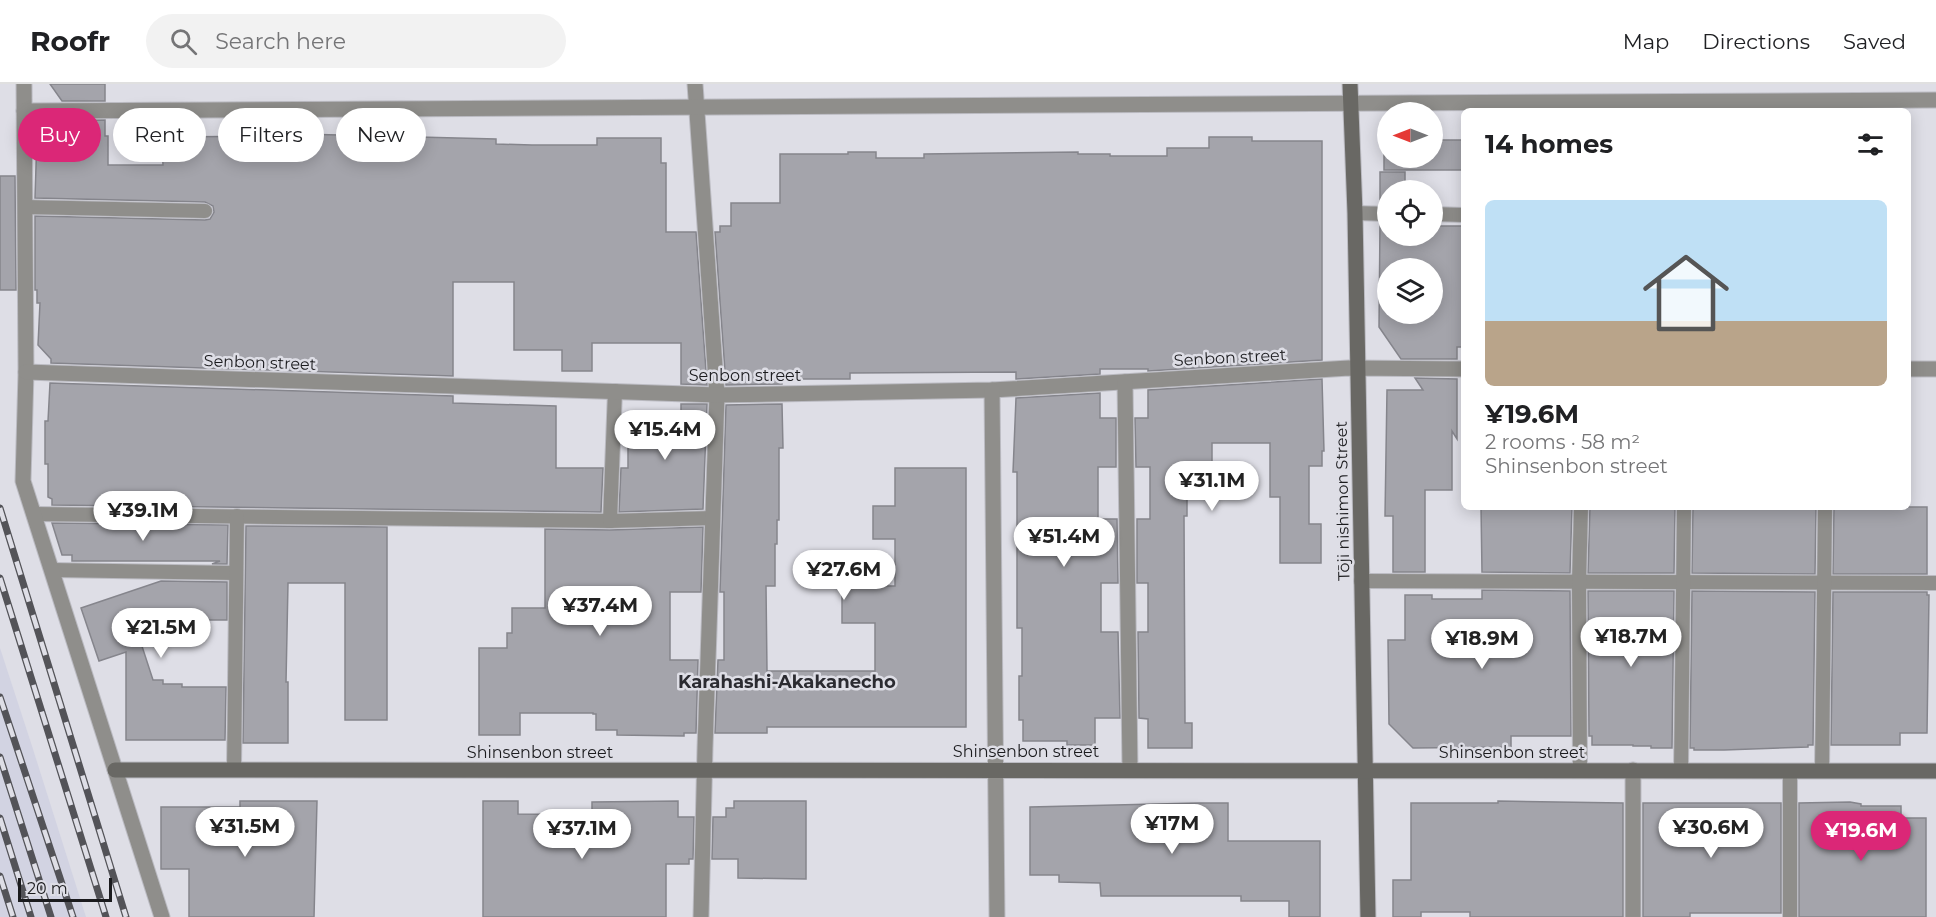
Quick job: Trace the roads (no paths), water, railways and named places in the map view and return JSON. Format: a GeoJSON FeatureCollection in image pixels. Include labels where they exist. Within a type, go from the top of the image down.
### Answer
{"type":"FeatureCollection","features":[{"type":"Feature","properties":{"kind":"street"},"geometry":{"type":"LineString","coordinates":[[24,84],[24,108]]}},
{"type":"Feature","properties":{"kind":"street"},"geometry":{"type":"LineString","coordinates":[[695,84],[717,395],[701,917]]}},
{"type":"Feature","properties":{"kind":"street","name":"Tōji nishimon Street"},"geometry":{"type":"LineString","coordinates":[[1350,84],[1355,213],[1368,917]]}},
{"type":"Feature","properties":{"kind":"street"},"geometry":{"type":"LineString","coordinates":[[101,111],[1350,105],[1677,106],[1936,100]]}},
{"type":"Feature","properties":{"kind":"street"},"geometry":{"type":"LineString","coordinates":[[25,162],[26,372],[23,481],[162,917]]}},
{"type":"Feature","properties":{"kind":"street","name":"Senbon street"},"geometry":{"type":"LineString","coordinates":[[26,372],[717,395],[993,390],[1357,369],[1461,369]]}},
{"type":"Feature","properties":{"kind":"street"},"geometry":{"type":"LineString","coordinates":[[1911,369],[1936,369]]}},
{"type":"Feature","properties":{"kind":"street"},"geometry":{"type":"LineString","coordinates":[[1125,382],[1130,770]]}},
{"type":"Feature","properties":{"kind":"street"},"geometry":{"type":"LineString","coordinates":[[993,390],[997,917]]}},
{"type":"Feature","properties":{"kind":"street","name":"Shinsenbon street"},"geometry":{"type":"LineString","coordinates":[[115,770],[1936,771]]}},
{"type":"Feature","properties":{"kind":"street"},"geometry":{"type":"LineString","coordinates":[[1633,770],[1633,917]]}},
{"type":"Feature","properties":{"kind":"lane"},"geometry":{"type":"LineString","coordinates":[[25,207],[205,211]]}},
{"type":"Feature","properties":{"kind":"lane"},"geometry":{"type":"LineString","coordinates":[[1355,213],[1377,214]]}},
{"type":"Feature","properties":{"kind":"lane"},"geometry":{"type":"LineString","coordinates":[[1443,214],[1461,215]]}},
{"type":"Feature","properties":{"kind":"lane"},"geometry":{"type":"LineString","coordinates":[[610,521],[615,391]]}},
{"type":"Feature","properties":{"kind":"lane"},"geometry":{"type":"LineString","coordinates":[[1580,770],[1581,510]]}},
{"type":"Feature","properties":{"kind":"lane"},"geometry":{"type":"LineString","coordinates":[[1681,771],[1684,510]]}},
{"type":"Feature","properties":{"kind":"lane"},"geometry":{"type":"LineString","coordinates":[[1822,771],[1825,510]]}},
{"type":"Feature","properties":{"kind":"lane"},"geometry":{"type":"LineString","coordinates":[[34,514],[610,521],[713,518]]}},
{"type":"Feature","properties":{"kind":"lane"},"geometry":{"type":"LineString","coordinates":[[234,770],[237,516]]}},
{"type":"Feature","properties":{"kind":"lane"},"geometry":{"type":"LineString","coordinates":[[52,570],[236,573]]}},
{"type":"Feature","properties":{"kind":"lane"},"geometry":{"type":"LineString","coordinates":[[1361,581],[1936,583]]}},
{"type":"Feature","properties":{"kind":"lane"},"geometry":{"type":"LineString","coordinates":[[1790,771],[1790,917]]}},
{"type":"Feature","properties":{"kind":"railway"},"geometry":{"type":"LineString","coordinates":[[0,508],[126,917]]}},
{"type":"Feature","properties":{"kind":"railway"},"geometry":{"type":"LineString","coordinates":[[0,578],[106,917]]}},
{"type":"Feature","properties":{"kind":"railway"},"geometry":{"type":"LineString","coordinates":[[0,697],[73,917]]}},
{"type":"Feature","properties":{"kind":"railway"},"geometry":{"type":"LineString","coordinates":[[0,757],[51,917]]}},
{"type":"Feature","properties":{"kind":"railway"},"geometry":{"type":"LineString","coordinates":[[0,818],[31,917]]}},
{"type":"Feature","properties":{"kind":"railway"},"geometry":{"type":"LineString","coordinates":[[0,876],[13,917]]}},
{"type":"Feature","properties":{"kind":"district","name":"Karahashi-Akakanecho"},"geometry":{"type":"Point","coordinates":[787,682]}}]}
